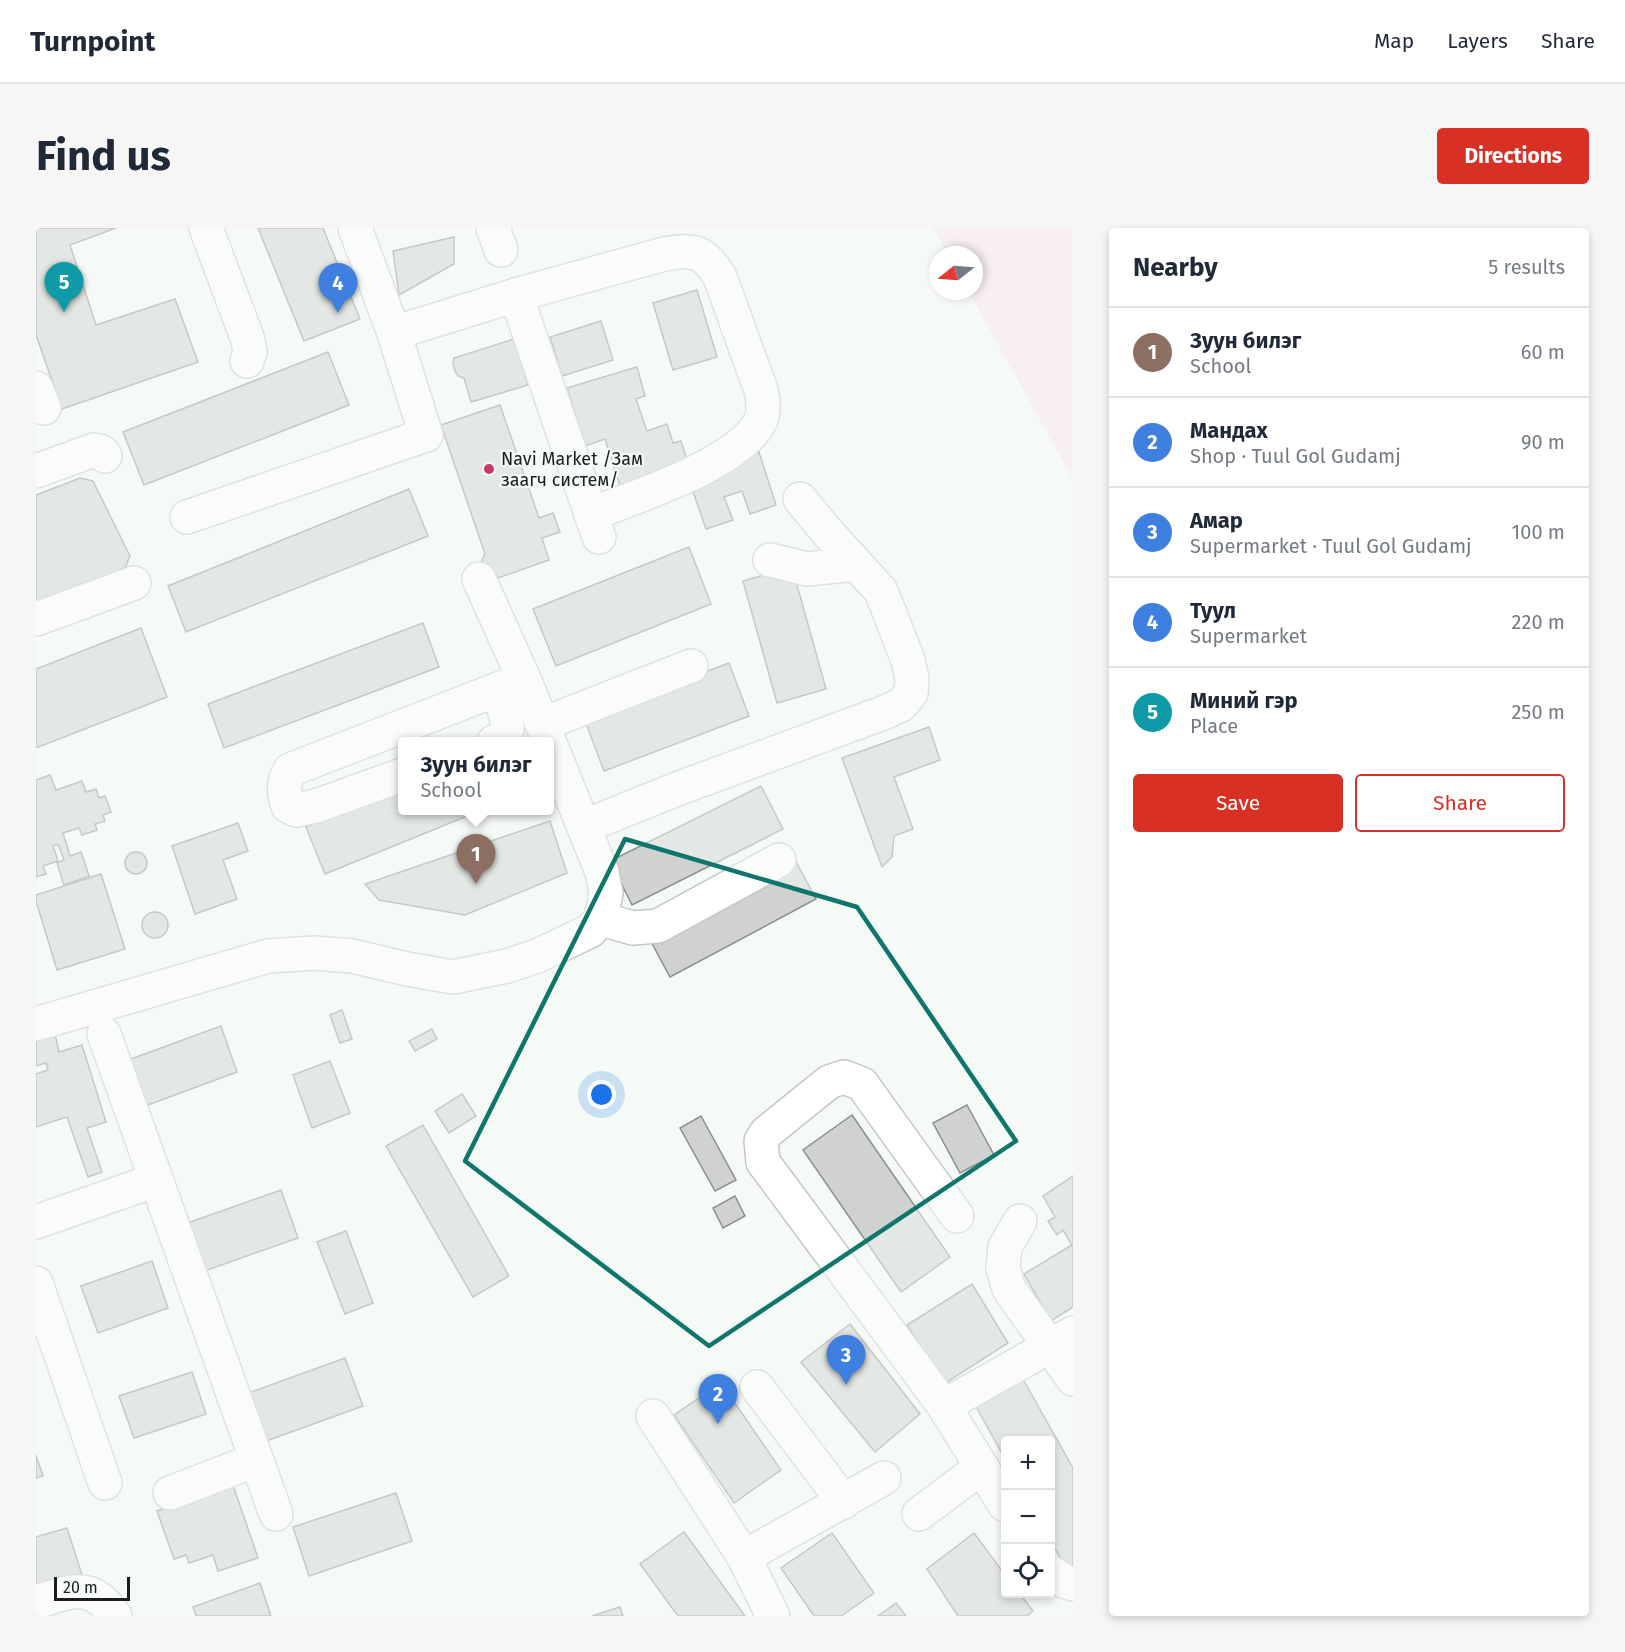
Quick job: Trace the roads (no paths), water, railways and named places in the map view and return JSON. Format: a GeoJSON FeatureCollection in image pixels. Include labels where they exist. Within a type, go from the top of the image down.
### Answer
{"type":"FeatureCollection","features":[{"type":"Feature","properties":{"kind":"street"},"geometry":{"type":"LineString","coordinates":[[206,228],[248,340],[250,352],[247,361]]}},
{"type":"Feature","properties":{"kind":"street"},"geometry":{"type":"LineString","coordinates":[[187,517],[426,435],[394,333],[356,228]]}},
{"type":"Feature","properties":{"kind":"street"},"geometry":{"type":"LineString","coordinates":[[394,333],[516,294],[685,250],[700,254],[711,262],[720,277],[761,390],[764,405],[761,421],[742,444],[688,477],[595,526],[516,294]]}},
{"type":"Feature","properties":{"kind":"street"},"geometry":{"type":"LineString","coordinates":[[36,471],[94,450],[102,452],[105,456]]}},
{"type":"Feature","properties":{"kind":"street"},"geometry":{"type":"LineString","coordinates":[[585,826],[676,789],[883,713],[901,705],[911,693],[912,678],[908,660],[881,591],[800,498]]}},
{"type":"Feature","properties":{"kind":"street"},"geometry":{"type":"LineString","coordinates":[[770,560],[807,569],[856,564]]}},
{"type":"Feature","properties":{"kind":"street"},"geometry":{"type":"LineString","coordinates":[[479,579],[510,685],[543,724],[548,737]]}},
{"type":"Feature","properties":{"kind":"street"},"geometry":{"type":"LineString","coordinates":[[36,619],[135,583]]}},
{"type":"Feature","properties":{"kind":"street"},"geometry":{"type":"LineString","coordinates":[[543,724],[691,666]]}},
{"type":"Feature","properties":{"kind":"street"},"geometry":{"type":"LineString","coordinates":[[504,737],[509,726],[505,710],[510,685]]}},
{"type":"Feature","properties":{"kind":"street"},"geometry":{"type":"LineString","coordinates":[[398,776],[296,810],[288,806],[285,796],[284,782],[290,770],[510,685]]}},
{"type":"Feature","properties":{"kind":"street"},"geometry":{"type":"LineString","coordinates":[[36,1024],[268,956],[314,953],[352,956],[453,977],[507,966],[537,956],[590,930],[601,919],[606,893],[602,872],[554,751]]}},
{"type":"Feature","properties":{"kind":"street"},"geometry":{"type":"LineString","coordinates":[[601,919],[633,928],[658,926],[779,860]]}},
{"type":"Feature","properties":{"kind":"street"},"geometry":{"type":"LineString","coordinates":[[104,1034],[276,1514]]}},
{"type":"Feature","properties":{"kind":"street"},"geometry":{"type":"LineString","coordinates":[[957,1216],[862,1084],[844,1077],[829,1082],[766,1133],[761,1142],[763,1162],[944,1406],[1001,1498]]}},
{"type":"Feature","properties":{"kind":"street"},"geometry":{"type":"LineString","coordinates":[[36,1222],[156,1180]]}},
{"type":"Feature","properties":{"kind":"street"},"geometry":{"type":"LineString","coordinates":[[1020,1221],[1005,1247],[1004,1268],[1009,1289],[1062,1340],[1073,1380]]}},
{"type":"Feature","properties":{"kind":"street"},"geometry":{"type":"LineString","coordinates":[[36,1283],[105,1483]]}},
{"type":"Feature","properties":{"kind":"street"},"geometry":{"type":"LineString","coordinates":[[944,1406],[1062,1340]]}},
{"type":"Feature","properties":{"kind":"street"},"geometry":{"type":"LineString","coordinates":[[757,1387],[844,1502]]}},
{"type":"Feature","properties":{"kind":"street"},"geometry":{"type":"LineString","coordinates":[[653,1416],[744,1557],[773,1616]]}},
{"type":"Feature","properties":{"kind":"street"},"geometry":{"type":"LineString","coordinates":[[170,1493],[256,1460]]}},
{"type":"Feature","properties":{"kind":"street"},"geometry":{"type":"LineString","coordinates":[[919,1514],[982,1467]]}},
{"type":"Feature","properties":{"kind":"street"},"geometry":{"type":"LineString","coordinates":[[744,1557],[884,1478]]}},
{"type":"Feature","properties":{"kind":"street"},"geometry":{"type":"LineString","coordinates":[[1055,1575],[1073,1584]]}},
{"type":"Feature","properties":{"kind":"street"},"geometry":{"type":"LineString","coordinates":[[36,1602],[75,1592],[87,1593],[98,1597],[115,1616]]}},
{"type":"Feature","properties":{"kind":"place","name":"Миний гэр"},"geometry":{"type":"Point","coordinates":[64,312]}},
{"type":"Feature","properties":{"kind":"place","name":"Туул"},"geometry":{"type":"Point","coordinates":[338,313]}},
{"type":"Feature","properties":{"kind":"place","name":"Navi Market /Зам заагч систем/"},"geometry":{"type":"Point","coordinates":[489,469]}},
{"type":"Feature","properties":{"kind":"place","name":"Зуун билэг"},"geometry":{"type":"Point","coordinates":[476,884]}},
{"type":"Feature","properties":{"kind":"place","name":"Амар"},"geometry":{"type":"Point","coordinates":[846,1385]}},
{"type":"Feature","properties":{"kind":"place","name":"Мандах"},"geometry":{"type":"Point","coordinates":[718,1424]}}]}
